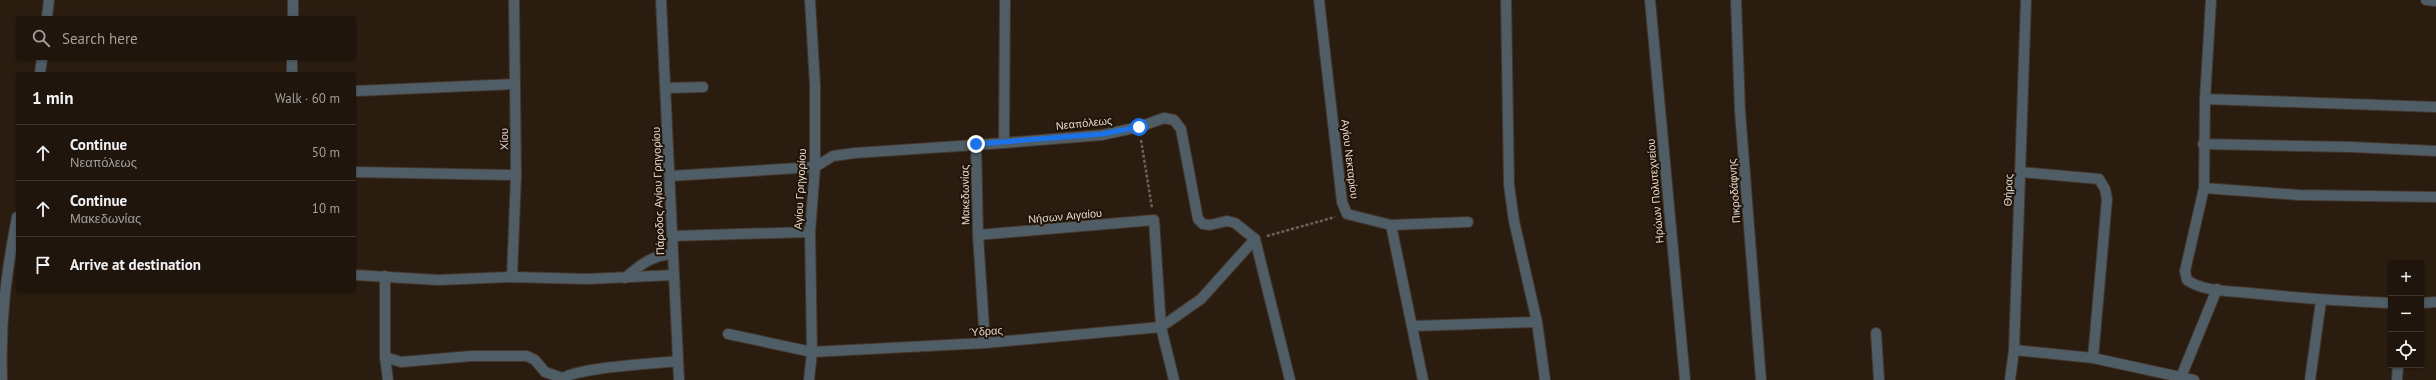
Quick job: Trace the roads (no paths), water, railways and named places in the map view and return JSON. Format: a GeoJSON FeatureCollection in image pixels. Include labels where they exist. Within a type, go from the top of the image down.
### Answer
{"type":"FeatureCollection","features":[{"type":"Feature","properties":{"kind":"street"},"geometry":{"type":"LineString","coordinates":[[47,16],[49,0]]}},
{"type":"Feature","properties":{"kind":"street"},"geometry":{"type":"LineString","coordinates":[[293,0],[293,16]]}},
{"type":"Feature","properties":{"kind":"street","name":"Χίου"},"geometry":{"type":"LineString","coordinates":[[512,277],[516,175],[514,0]]}},
{"type":"Feature","properties":{"kind":"street","name":"Πάροδος Αγίου Γρηγορίου"},"geometry":{"type":"LineString","coordinates":[[661,0],[679,380]]}},
{"type":"Feature","properties":{"kind":"street","name":"Αγίου Γρηγορίου"},"geometry":{"type":"LineString","coordinates":[[809,380],[812,352],[810,232],[815,167],[815,85],[810,0]]}},
{"type":"Feature","properties":{"kind":"street"},"geometry":{"type":"LineString","coordinates":[[670,176],[815,167],[833,156],[855,153],[1004,143],[1005,0]]}},
{"type":"Feature","properties":{"kind":"street","name":"Αγίου Νεκταρίου"},"geometry":{"type":"LineString","coordinates":[[1319,0],[1340,192],[1347,214],[1391,225],[1468,222]]}},
{"type":"Feature","properties":{"kind":"street"},"geometry":{"type":"LineString","coordinates":[[1506,0],[1509,185],[1514,221],[1537,322],[1545,380]]}},
{"type":"Feature","properties":{"kind":"street","name":"Ηρώων Πολυτεχνείου"},"geometry":{"type":"LineString","coordinates":[[1650,0],[1685,380]]}},
{"type":"Feature","properties":{"kind":"street","name":"Πικροδάφνης"},"geometry":{"type":"LineString","coordinates":[[1736,0],[1740,111],[1761,380]]}},
{"type":"Feature","properties":{"kind":"street","name":"Θήρας"},"geometry":{"type":"LineString","coordinates":[[2010,380],[2014,350],[2026,0]]}},
{"type":"Feature","properties":{"kind":"street"},"geometry":{"type":"LineString","coordinates":[[2211,0],[2203,144],[2204,188],[2185,271],[2187,280],[2194,285],[2217,290],[2321,301],[2388,303]]}},
{"type":"Feature","properties":{"kind":"street"},"geometry":{"type":"LineString","coordinates":[[2426,0],[2436,0]]}},
{"type":"Feature","properties":{"kind":"street"},"geometry":{"type":"LineString","coordinates":[[40,72],[42,60]]}},
{"type":"Feature","properties":{"kind":"street"},"geometry":{"type":"LineString","coordinates":[[292,60],[292,72]]}},
{"type":"Feature","properties":{"kind":"street"},"geometry":{"type":"LineString","coordinates":[[356,91],[514,84]]}},
{"type":"Feature","properties":{"kind":"street"},"geometry":{"type":"LineString","coordinates":[[666,88],[703,87]]}},
{"type":"Feature","properties":{"kind":"street"},"geometry":{"type":"LineString","coordinates":[[2205,99],[2436,107]]}},
{"type":"Feature","properties":{"kind":"street","name":"Νεαπόλεως"},"geometry":{"type":"LineString","coordinates":[[1004,143],[1102,134],[1139,127],[1164,118],[1174,120],[1181,129],[1198,219],[1203,224],[1210,225],[1227,221],[1235,223],[1255,239]]}},
{"type":"Feature","properties":{"kind":"street","name":"Μακεδωνίας"},"geometry":{"type":"LineString","coordinates":[[976,144],[978,235],[985,343]]}},
{"type":"Feature","properties":{"kind":"street"},"geometry":{"type":"LineString","coordinates":[[2203,144],[2352,146],[2436,151]]}},
{"type":"Feature","properties":{"kind":"street"},"geometry":{"type":"LineString","coordinates":[[356,172],[516,175]]}},
{"type":"Feature","properties":{"kind":"street"},"geometry":{"type":"LineString","coordinates":[[2020,172],[2099,179],[2105,188],[2107,199],[2093,358]]}},
{"type":"Feature","properties":{"kind":"street"},"geometry":{"type":"LineString","coordinates":[[2204,188],[2299,195],[2436,197]]}},
{"type":"Feature","properties":{"kind":"street","name":"Νήσων Αιγαίου"},"geometry":{"type":"LineString","coordinates":[[978,235],[1154,220],[1161,327]]}},
{"type":"Feature","properties":{"kind":"street"},"geometry":{"type":"LineString","coordinates":[[2,380],[1,339],[5,280],[16,222]]}},
{"type":"Feature","properties":{"kind":"street"},"geometry":{"type":"LineString","coordinates":[[1391,225],[1424,380]]}},
{"type":"Feature","properties":{"kind":"street"},"geometry":{"type":"LineString","coordinates":[[672,236],[810,232]]}},
{"type":"Feature","properties":{"kind":"street"},"geometry":{"type":"LineString","coordinates":[[1174,380],[1161,327],[1200,299],[1255,239]]}},
{"type":"Feature","properties":{"kind":"street"},"geometry":{"type":"LineString","coordinates":[[1255,239],[1290,380]]}},
{"type":"Feature","properties":{"kind":"street"},"geometry":{"type":"LineString","coordinates":[[625,278],[642,264],[659,255],[673,254]]}},
{"type":"Feature","properties":{"kind":"street"},"geometry":{"type":"LineString","coordinates":[[356,275],[438,280],[512,277],[625,278],[674,275]]}},
{"type":"Feature","properties":{"kind":"street"},"geometry":{"type":"LineString","coordinates":[[385,276],[385,357],[388,380]]}},
{"type":"Feature","properties":{"kind":"street"},"geometry":{"type":"LineString","coordinates":[[2181,377],[2217,290]]}},
{"type":"Feature","properties":{"kind":"street"},"geometry":{"type":"LineString","coordinates":[[2310,380],[2321,301]]}},
{"type":"Feature","properties":{"kind":"street"},"geometry":{"type":"LineString","coordinates":[[2424,303],[2436,302]]}},
{"type":"Feature","properties":{"kind":"street"},"geometry":{"type":"LineString","coordinates":[[1413,326],[1537,322]]}},
{"type":"Feature","properties":{"kind":"street","name":"Ύδρας"},"geometry":{"type":"LineString","coordinates":[[728,334],[812,352],[985,343],[1161,327]]}},
{"type":"Feature","properties":{"kind":"street"},"geometry":{"type":"LineString","coordinates":[[1876,333],[1879,380]]}},
{"type":"Feature","properties":{"kind":"street"},"geometry":{"type":"LineString","coordinates":[[2014,350],[2093,358],[2194,380]]}},
{"type":"Feature","properties":{"kind":"street"},"geometry":{"type":"LineString","coordinates":[[385,357],[401,362],[472,356],[527,356],[535,360],[545,372],[561,379],[599,369],[677,361]]}},
{"type":"Feature","properties":{"kind":"street"},"geometry":{"type":"LineString","coordinates":[[2397,380],[2398,368]]}}]}
